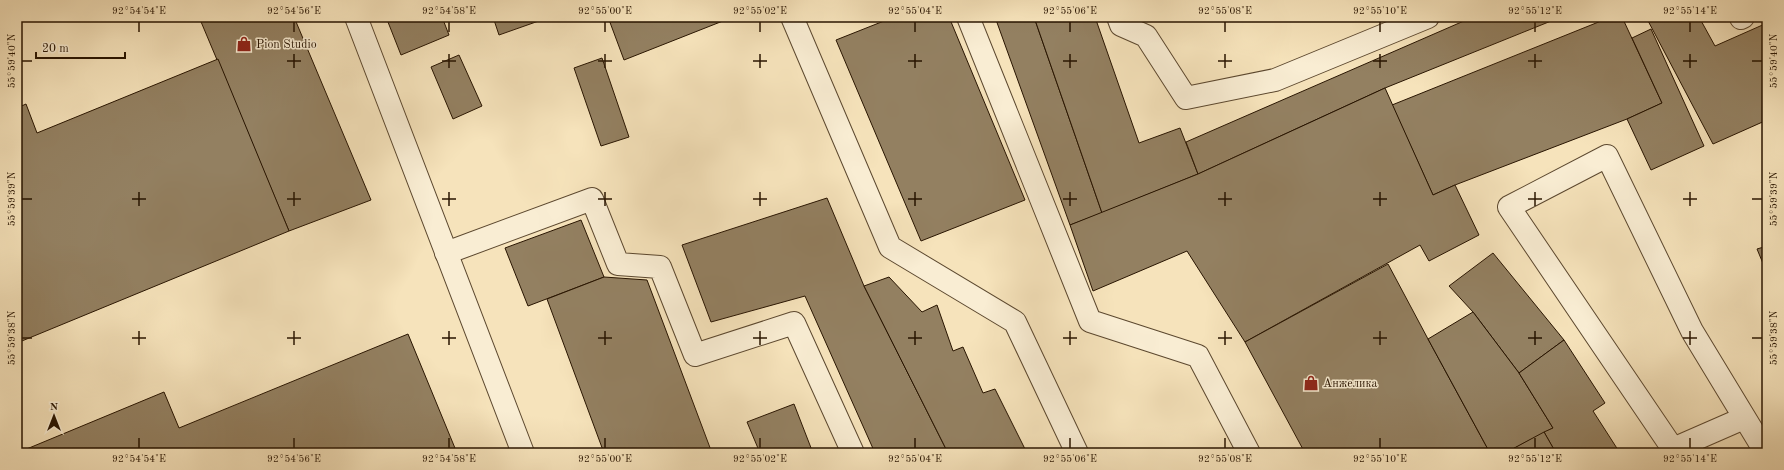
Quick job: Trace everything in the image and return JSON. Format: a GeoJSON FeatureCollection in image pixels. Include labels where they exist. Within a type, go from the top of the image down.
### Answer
{"type":"FeatureCollection","features":[{"type":"Feature","properties":{"kind":"lane"},"geometry":{"type":"LineString","coordinates":[[356,17],[523,453]]}},
{"type":"Feature","properties":{"kind":"lane"},"geometry":{"type":"LineString","coordinates":[[792,17],[890,247],[1015,322],[1078,453]]}},
{"type":"Feature","properties":{"kind":"lane"},"geometry":{"type":"LineString","coordinates":[[968,17],[1090,321],[1198,356],[1249,453]]}},
{"type":"Feature","properties":{"kind":"lane"},"geometry":{"type":"LineString","coordinates":[[1118,17],[1121,25],[1146,36],[1186,98],[1276,80],[1428,17]]}},
{"type":"Feature","properties":{"kind":"lane"},"geometry":{"type":"LineString","coordinates":[[1744,418],[1673,449],[1509,207],[1607,156],[1692,331],[1766,453]]}},
{"type":"Feature","properties":{"kind":"lane"},"geometry":{"type":"LineString","coordinates":[[446,253],[592,199],[618,264],[660,267],[695,355],[794,323],[853,453]]}},
{"type":"Feature","properties":{"kind":"building"},"geometry":{"type":"Polygon","coordinates":[[[199,17],[294,17],[371,200],[289,231],[199,17]]]}},
{"type":"Feature","properties":{"kind":"building"},"geometry":{"type":"Polygon","coordinates":[[[386,17],[442,17],[449,35],[401,55],[386,17]]]}},
{"type":"Feature","properties":{"kind":"building"},"geometry":{"type":"Polygon","coordinates":[[[493,17],[550,17],[499,35],[493,17]]]}},
{"type":"Feature","properties":{"kind":"building"},"geometry":{"type":"Polygon","coordinates":[[[608,17],[733,17],[624,60],[608,17]]]}},
{"type":"Feature","properties":{"kind":"building"},"geometry":{"type":"Polygon","coordinates":[[[894,17],[949,17],[1025,200],[921,241],[836,40],[894,17]]]}},
{"type":"Feature","properties":{"kind":"building"},"geometry":{"type":"Polygon","coordinates":[[[995,17],[1034,17],[1102,213],[1070,225],[995,17]]]}},
{"type":"Feature","properties":{"kind":"building"},"geometry":{"type":"Polygon","coordinates":[[[1034,17],[1095,17],[1139,143],[1180,128],[1198,174],[1102,213],[1034,17]]]}},
{"type":"Feature","properties":{"kind":"building"},"geometry":{"type":"Polygon","coordinates":[[[1473,17],[1561,17],[1385,88],[1198,174],[1186,142],[1473,17]]]}},
{"type":"Feature","properties":{"kind":"building"},"geometry":{"type":"Polygon","coordinates":[[[1611,17],[1622,17],[1662,103],[1627,119],[1455,185],[1433,195],[1392,105],[1611,17]]]}},
{"type":"Feature","properties":{"kind":"building"},"geometry":{"type":"Polygon","coordinates":[[[1646,17],[1699,17],[1715,46],[1767,23],[1767,120],[1713,144],[1646,17]]]}},
{"type":"Feature","properties":{"kind":"building"},"geometry":{"type":"Polygon","coordinates":[[[1651,29],[1704,146],[1651,170],[1627,119],[1662,103],[1632,38],[1651,29]]]}},
{"type":"Feature","properties":{"kind":"building"},"geometry":{"type":"Polygon","coordinates":[[[459,55],[482,106],[453,119],[431,67],[459,55]]]}},
{"type":"Feature","properties":{"kind":"building"},"geometry":{"type":"Polygon","coordinates":[[[602,58],[629,137],[601,146],[574,68],[602,58]]]}},
{"type":"Feature","properties":{"kind":"building"},"geometry":{"type":"Polygon","coordinates":[[[218,59],[289,231],[17,343],[17,108],[26,104],[37,133],[218,59]]]}},
{"type":"Feature","properties":{"kind":"building"},"geometry":{"type":"Polygon","coordinates":[[[1385,88],[1433,195],[1455,185],[1479,235],[1429,261],[1420,245],[1245,342],[1187,251],[1093,291],[1070,225],[1198,174],[1385,88]]]}},
{"type":"Feature","properties":{"kind":"building"},"geometry":{"type":"Polygon","coordinates":[[[827,198],[864,286],[948,453],[875,453],[805,296],[711,322],[682,245],[827,198]]]}},
{"type":"Feature","properties":{"kind":"building"},"geometry":{"type":"Polygon","coordinates":[[[581,220],[604,277],[528,306],[505,248],[581,220]]]}},
{"type":"Feature","properties":{"kind":"building"},"geometry":{"type":"Polygon","coordinates":[[[1767,246],[1767,273],[1757,249],[1767,246]]]}},
{"type":"Feature","properties":{"kind":"building"},"geometry":{"type":"Polygon","coordinates":[[[1493,253],[1564,340],[1519,373],[1473,312],[1449,286],[1493,253]]]}},
{"type":"Feature","properties":{"kind":"building"},"geometry":{"type":"Polygon","coordinates":[[[1388,264],[1490,453],[1305,453],[1245,342],[1388,264]]]}},
{"type":"Feature","properties":{"kind":"building"},"geometry":{"type":"Polygon","coordinates":[[[604,277],[647,280],[712,453],[604,453],[547,299],[604,277]]]}},
{"type":"Feature","properties":{"kind":"building"},"geometry":{"type":"Polygon","coordinates":[[[889,277],[922,312],[937,305],[953,351],[963,347],[983,393],[995,389],[1027,453],[948,453],[864,286],[889,277]]]}},
{"type":"Feature","properties":{"kind":"building"},"geometry":{"type":"Polygon","coordinates":[[[1473,312],[1519,373],[1553,428],[1505,453],[1490,453],[1428,339],[1473,312]]]}},
{"type":"Feature","properties":{"kind":"building"},"geometry":{"type":"Polygon","coordinates":[[[408,334],[457,453],[17,453],[164,392],[179,428],[408,334]]]}},
{"type":"Feature","properties":{"kind":"building"},"geometry":{"type":"Polygon","coordinates":[[[1564,340],[1605,403],[1593,411],[1620,453],[1556,453],[1544,432],[1553,428],[1519,373],[1564,340]]]}},
{"type":"Feature","properties":{"kind":"building"},"geometry":{"type":"Polygon","coordinates":[[[794,404],[813,453],[760,453],[747,422],[794,404]]]}},
{"type":"Feature","properties":{"kind":"building"},"geometry":{"type":"Polygon","coordinates":[[[1544,432],[1556,453],[1505,453],[1544,432]]]}},
{"type":"Feature","properties":{"kind":"place","name":"Pion Studio"},"geometry":{"type":"Point","coordinates":[244,44]}},
{"type":"Feature","properties":{"kind":"place","name":"Анжелика"},"geometry":{"type":"Point","coordinates":[1311,383]}}]}
